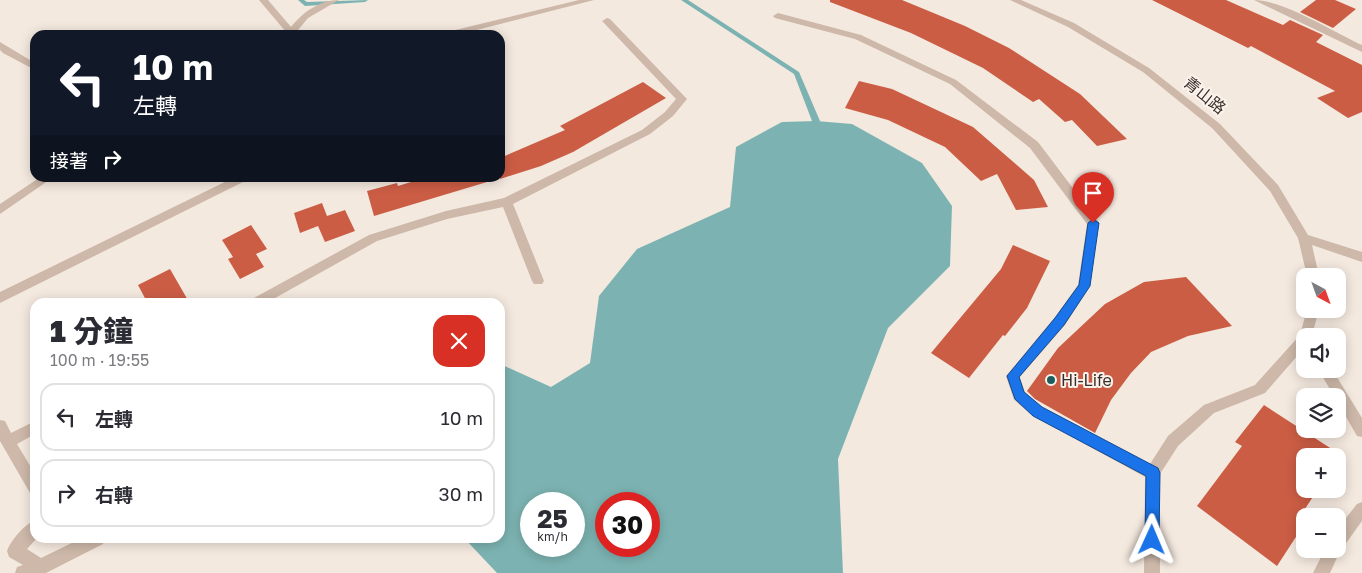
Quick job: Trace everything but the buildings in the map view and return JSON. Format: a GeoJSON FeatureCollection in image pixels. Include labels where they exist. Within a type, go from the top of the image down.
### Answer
{"type":"FeatureCollection","features":[{"type":"Feature","properties":{"kind":"street"},"geometry":{"type":"LineString","coordinates":[[263,0],[288,30]]}},
{"type":"Feature","properties":{"kind":"street"},"geometry":{"type":"LineString","coordinates":[[293,30],[305,16],[335,0]]}},
{"type":"Feature","properties":{"kind":"street"},"geometry":{"type":"LineString","coordinates":[[466,30],[590,0]]}},
{"type":"Feature","properties":{"kind":"street","name":"青山路"},"geometry":{"type":"LineString","coordinates":[[1014,0],[1071,24],[1146,70],[1216,126],[1274,188],[1304,238],[1312,268]]}},
{"type":"Feature","properties":{"kind":"street"},"geometry":{"type":"LineString","coordinates":[[1258,0],[1304,20],[1362,49]]}},
{"type":"Feature","properties":{"kind":"street"},"geometry":{"type":"LineString","coordinates":[[778,16],[858,37],[952,82],[1034,145],[1093,223],[1084,286],[1060,322],[1013,376],[1019,396],[1038,412],[1153,473]]}},
{"type":"Feature","properties":{"kind":"street"},"geometry":{"type":"LineString","coordinates":[[265,298],[373,238],[446,215],[507,202],[646,132],[670,114],[682,99],[607,21]]}},
{"type":"Feature","properties":{"kind":"street"},"geometry":{"type":"LineString","coordinates":[[0,45],[6,51],[30,64]]}},
{"type":"Feature","properties":{"kind":"street"},"geometry":{"type":"LineString","coordinates":[[0,210],[38,182]]}},
{"type":"Feature","properties":{"kind":"street"},"geometry":{"type":"LineString","coordinates":[[0,298],[233,182]]}},
{"type":"Feature","properties":{"kind":"street"},"geometry":{"type":"LineString","coordinates":[[507,202],[538,281]]}},
{"type":"Feature","properties":{"kind":"street"},"geometry":{"type":"LineString","coordinates":[[1304,238],[1362,257]]}},
{"type":"Feature","properties":{"kind":"street"},"geometry":{"type":"LineString","coordinates":[[1152,573],[1153,473],[1173,441],[1209,409],[1260,389],[1296,347]]}},
{"type":"Feature","properties":{"kind":"street"},"geometry":{"type":"LineString","coordinates":[[1330,378],[1362,431]]}},
{"type":"Feature","properties":{"kind":"street"},"geometry":{"type":"LineString","coordinates":[[0,426],[30,479]]}},
{"type":"Feature","properties":{"kind":"street"},"geometry":{"type":"LineString","coordinates":[[8,442],[30,430]]}},
{"type":"Feature","properties":{"kind":"street"},"geometry":{"type":"LineString","coordinates":[[1346,530],[1362,509]]}},
{"type":"Feature","properties":{"kind":"street"},"geometry":{"type":"LineString","coordinates":[[30,534],[15,551],[41,567]]}},
{"type":"Feature","properties":{"kind":"street"},"geometry":{"type":"LineString","coordinates":[[23,573],[41,567],[87,543]]}},
{"type":"Feature","properties":{"kind":"street"},"geometry":{"type":"LineString","coordinates":[[1321,573],[1328,558]]}},
{"type":"Feature","properties":{"kind":"water"},"geometry":{"type":"Polygon","coordinates":[[[816,121],[852,124],[922,163],[952,206],[950,266],[888,328],[838,459],[843,573],[497,573],[469,543],[505,543],[505,366],[551,387],[590,363],[599,296],[637,249],[730,207],[736,147],[782,122],[816,121]]]}},
{"type":"Feature","properties":{"kind":"waterway"},"geometry":{"type":"LineString","coordinates":[[301,0],[305,4],[365,0]]}},
{"type":"Feature","properties":{"kind":"waterway"},"geometry":{"type":"LineString","coordinates":[[684,0],[797,73],[816,121]]}},
{"type":"Feature","properties":{"kind":"place","name":"Hi-Life"},"geometry":{"type":"Point","coordinates":[1051,380]}},
{"type":"Feature","properties":{"kind":"route"},"geometry":{"type":"LineString","coordinates":[[1093,223],[1084,286],[1060,322],[1013,376],[1019,396],[1038,412],[1153,473],[1152,540]]}}]}
